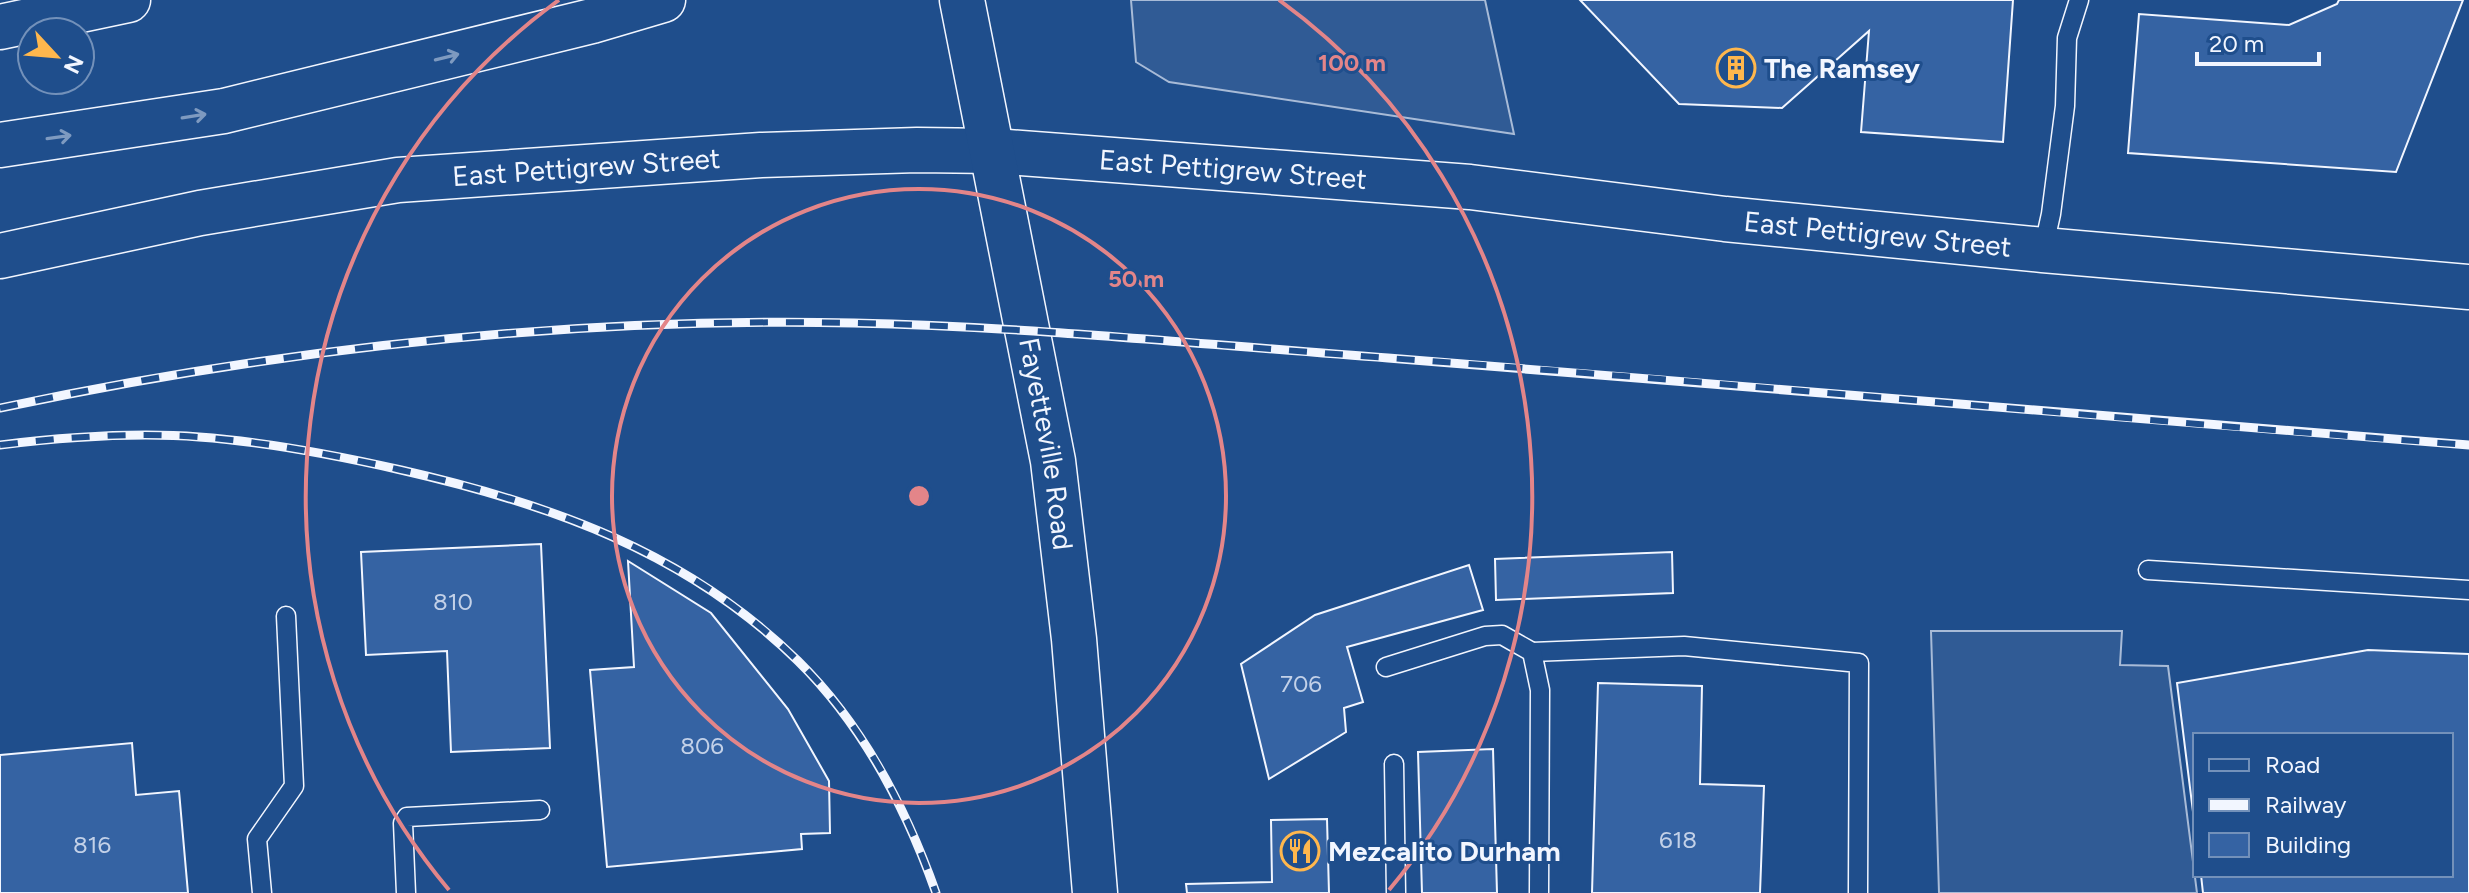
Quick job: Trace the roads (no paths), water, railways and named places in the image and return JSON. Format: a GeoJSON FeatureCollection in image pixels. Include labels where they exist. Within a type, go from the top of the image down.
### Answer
{"type":"FeatureCollection","features":[{"type":"Feature","properties":{"kind":"main road"},"geometry":{"type":"LineString","coordinates":[[0,27],[128,0]]}},
{"type":"Feature","properties":{"kind":"main road"},"geometry":{"type":"LineString","coordinates":[[0,145],[224,111],[592,21],[663,0]]}},
{"type":"Feature","properties":{"kind":"main road","name":"Fayetteville Road"},"geometry":{"type":"LineString","coordinates":[[962,0],[1053,461],[1074,639],[1095,893]]}},
{"type":"Feature","properties":{"kind":"main road","name":"East Pettigrew Street"},"geometry":{"type":"LineString","coordinates":[[0,256],[200,213],[398,180],[761,155],[917,150],[994,151],[1470,187],[1725,219],[2469,287]]}},
{"type":"Feature","properties":{"kind":"lane"},"geometry":{"type":"LineString","coordinates":[[2043,250],[2051,214],[2065,106],[2067,38],[2079,0]]}},
{"type":"Feature","properties":{"kind":"lane"},"geometry":{"type":"LineString","coordinates":[[2148,570],[2469,590]]}},
{"type":"Feature","properties":{"kind":"lane"},"geometry":{"type":"LineString","coordinates":[[262,893],[257,839],[294,786],[286,616]]}},
{"type":"Feature","properties":{"kind":"lane"},"geometry":{"type":"LineString","coordinates":[[1386,667],[1485,636],[1502,635],[1532,652],[1684,646],[1859,663],[1858,893]]}},
{"type":"Feature","properties":{"kind":"lane"},"geometry":{"type":"LineString","coordinates":[[1532,652],[1540,690],[1539,893]]}},
{"type":"Feature","properties":{"kind":"lane"},"geometry":{"type":"LineString","coordinates":[[1394,764],[1396,893]]}},
{"type":"Feature","properties":{"kind":"lane"},"geometry":{"type":"LineString","coordinates":[[406,893],[403,823],[407,817],[540,810]]}},
{"type":"Feature","properties":{"kind":"railway"},"geometry":{"type":"LineString","coordinates":[[0,408],[211,369],[424,341],[639,325],[854,323],[1121,337],[2469,445]]}},
{"type":"Feature","properties":{"kind":"railway"},"geometry":{"type":"LineString","coordinates":[[0,445],[149,435],[224,439],[275,446],[351,459],[456,483],[563,517],[614,537],[710,590],[755,623],[822,686],[863,741],[897,799],[936,893]]}},
{"type":"Feature","properties":{"kind":"place","name":"The Ramsey"},"geometry":{"type":"Point","coordinates":[1736,68]}},
{"type":"Feature","properties":{"kind":"place","name":"Mezcalito Durham"},"geometry":{"type":"Point","coordinates":[1300,851]}}]}
